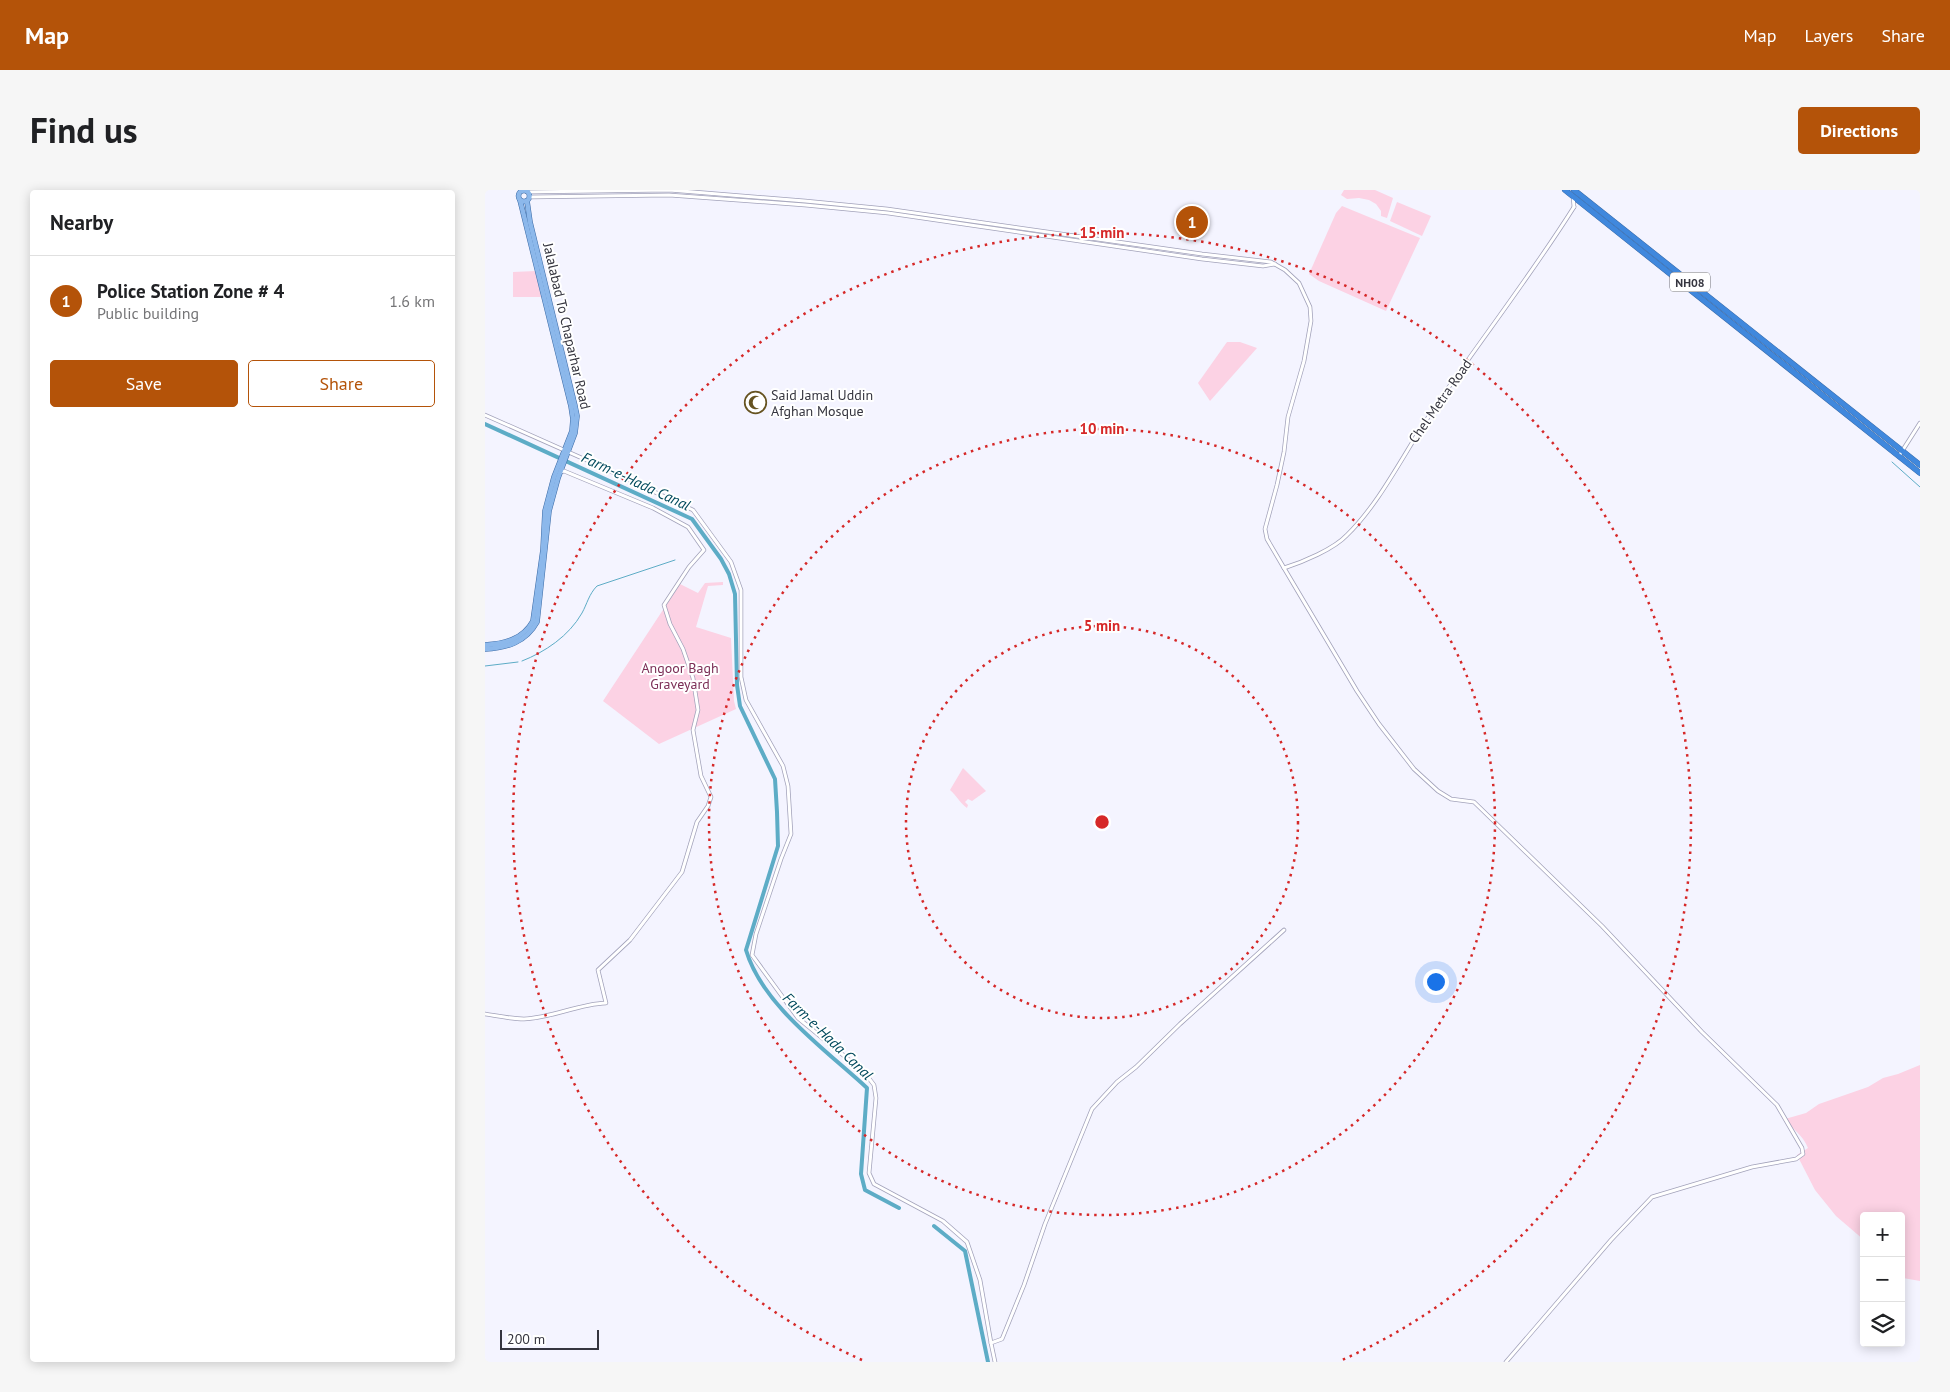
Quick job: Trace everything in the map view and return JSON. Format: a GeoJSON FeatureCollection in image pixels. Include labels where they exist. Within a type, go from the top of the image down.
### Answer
{"type":"FeatureCollection","features":[{"type":"Feature","properties":{"kind":"highway","name":"NH08"},"geometry":{"type":"LineString","coordinates":[[1565,190],[1573,193],[1920,465]]}},
{"type":"Feature","properties":{"kind":"highway","name":"NH08"},"geometry":{"type":"LineString","coordinates":[[1573,193],[1585,206],[1920,473]]}},
{"type":"Feature","properties":{"kind":"highway","name":"NH08"},"geometry":{"type":"LineString","coordinates":[[1793,372],[1805,375]]}},
{"type":"Feature","properties":{"kind":"main road"},"geometry":{"type":"LineString","coordinates":[[520,200],[520,191],[528,194]]}},
{"type":"Feature","properties":{"kind":"main road"},"geometry":{"type":"LineString","coordinates":[[520,200],[528,194]]}},
{"type":"Feature","properties":{"kind":"main road","name":"Jalalabad To Chaparhar Road"},"geometry":{"type":"LineString","coordinates":[[528,194],[530,222],[575,406],[577,425],[566,453]]}},
{"type":"Feature","properties":{"kind":"main road","name":"Jalalabad To Chaparhar Road"},"geometry":{"type":"LineString","coordinates":[[520,200],[571,406],[572,431],[566,453]]}},
{"type":"Feature","properties":{"kind":"main road"},"geometry":{"type":"LineString","coordinates":[[485,645],[520,637],[527,631],[533,621],[543,550],[545,511],[557,472],[566,453]]}},
{"type":"Feature","properties":{"kind":"main road"},"geometry":{"type":"LineString","coordinates":[[485,649],[509,645],[522,640],[530,633],[537,622],[549,511],[557,472]]}},
{"type":"Feature","properties":{"kind":"street"},"geometry":{"type":"LineString","coordinates":[[1573,193],[1574,207],[1585,206]]}},
{"type":"Feature","properties":{"kind":"street"},"geometry":{"type":"LineString","coordinates":[[528,194],[669,195],[888,213],[1219,261],[1263,266],[1273,263],[1285,270],[1299,283],[1310,307],[1311,321],[1304,361],[1288,417],[1284,452],[1277,485],[1265,529],[1267,539],[1364,703],[1414,768],[1438,791],[1451,799],[1473,802],[1602,926],[1702,1032],[1777,1104],[1802,1148],[1803,1154],[1796,1159],[1752,1167],[1652,1197],[1611,1240],[1506,1362]]}},
{"type":"Feature","properties":{"kind":"street","name":"Chel Metra Road"},"geometry":{"type":"LineString","coordinates":[[1284,568],[1322,552],[1346,537],[1354,528],[1392,474],[1433,408],[1484,338],[1574,207]]}},
{"type":"Feature","properties":{"kind":"street"},"geometry":{"type":"LineString","coordinates":[[485,415],[693,510],[731,562],[741,590],[741,677],[746,700],[783,766],[788,786],[791,834],[756,934],[752,955],[798,1018],[865,1073],[874,1085],[876,1098],[869,1173],[874,1184],[943,1221],[967,1242],[980,1280],[995,1362]]}},
{"type":"Feature","properties":{"kind":"street"},"geometry":{"type":"LineString","coordinates":[[1899,456],[1920,423]]}},
{"type":"Feature","properties":{"kind":"street"},"geometry":{"type":"LineString","coordinates":[[485,1014],[524,1019],[589,1004],[606,1003],[598,970],[630,940],[681,872],[697,822],[708,806],[711,797],[701,776],[693,730],[697,710],[693,678],[664,605],[689,567],[704,550],[689,527],[653,508],[565,471],[557,472]]}},
{"type":"Feature","properties":{"kind":"street"},"geometry":{"type":"LineString","coordinates":[[991,1343],[1003,1339],[1045,1224],[1092,1109],[1117,1082],[1284,930]]}},
{"type":"Feature","properties":{"kind":"green space"},"geometry":{"type":"Polygon","coordinates":[[[1344,190],[1375,190],[1393,198],[1387,218],[1381,216],[1381,211],[1376,204],[1369,200],[1359,198],[1347,199],[1341,195],[1344,190]]]}},
{"type":"Feature","properties":{"kind":"green space"},"geometry":{"type":"Polygon","coordinates":[[[1397,202],[1431,216],[1422,236],[1390,221],[1397,202]]]}},
{"type":"Feature","properties":{"kind":"green space"},"geometry":{"type":"Polygon","coordinates":[[[1342,206],[1420,238],[1386,311],[1319,281],[1309,274],[1336,213],[1342,206]]]}},
{"type":"Feature","properties":{"kind":"green space"},"geometry":{"type":"Polygon","coordinates":[[[536,271],[541,297],[513,297],[513,272],[536,271]]]}},
{"type":"Feature","properties":{"kind":"green space"},"geometry":{"type":"Polygon","coordinates":[[[1227,342],[1240,342],[1257,348],[1210,401],[1198,383],[1227,342]]]}},
{"type":"Feature","properties":{"kind":"green space","name":"Angoor Bagh Graveyard"},"geometry":{"type":"Polygon","coordinates":[[[723,582],[723,585],[708,586],[696,627],[731,638],[736,709],[659,744],[603,701],[680,584],[698,593],[705,583],[723,582]]]}},
{"type":"Feature","properties":{"kind":"green space"},"geometry":{"type":"Polygon","coordinates":[[[963,768],[986,791],[972,801],[968,799],[965,802],[968,805],[967,808],[950,790],[963,768]]]}},
{"type":"Feature","properties":{"kind":"green space"},"geometry":{"type":"Polygon","coordinates":[[[1920,1065],[1920,1281],[1905,1278],[1905,1212],[1860,1212],[1860,1237],[1836,1216],[1815,1190],[1797,1155],[1808,1148],[1806,1143],[1785,1119],[1806,1113],[1819,1104],[1868,1087],[1883,1078],[1920,1065]]]}},
{"type":"Feature","properties":{"kind":"waterway","name":"Farm-e-Hada Canal"},"geometry":{"type":"LineString","coordinates":[[485,424],[692,519],[721,559],[729,574],[735,594],[737,685],[740,706],[775,779],[777,812],[778,846],[746,950],[754,970],[781,1008],[815,1042],[867,1088],[861,1174],[865,1190],[899,1208]]}},
{"type":"Feature","properties":{"kind":"waterway"},"geometry":{"type":"LineString","coordinates":[[1892,462],[1920,487]]}},
{"type":"Feature","properties":{"kind":"waterway"},"geometry":{"type":"LineString","coordinates":[[522,661],[548,648],[563,636],[577,621],[597,586],[675,560]]}},
{"type":"Feature","properties":{"kind":"waterway"},"geometry":{"type":"LineString","coordinates":[[485,666],[518,662]]}},
{"type":"Feature","properties":{"kind":"waterway"},"geometry":{"type":"LineString","coordinates":[[934,1226],[965,1251],[988,1362]]}},
{"type":"Feature","properties":{"kind":"place","name":"Police Station Zone # 4"},"geometry":{"type":"Point","coordinates":[1192,222]}},
{"type":"Feature","properties":{"kind":"place","name":"Said Jamal Uddin Afghan Mosque"},"geometry":{"type":"Point","coordinates":[755,403]}}]}
